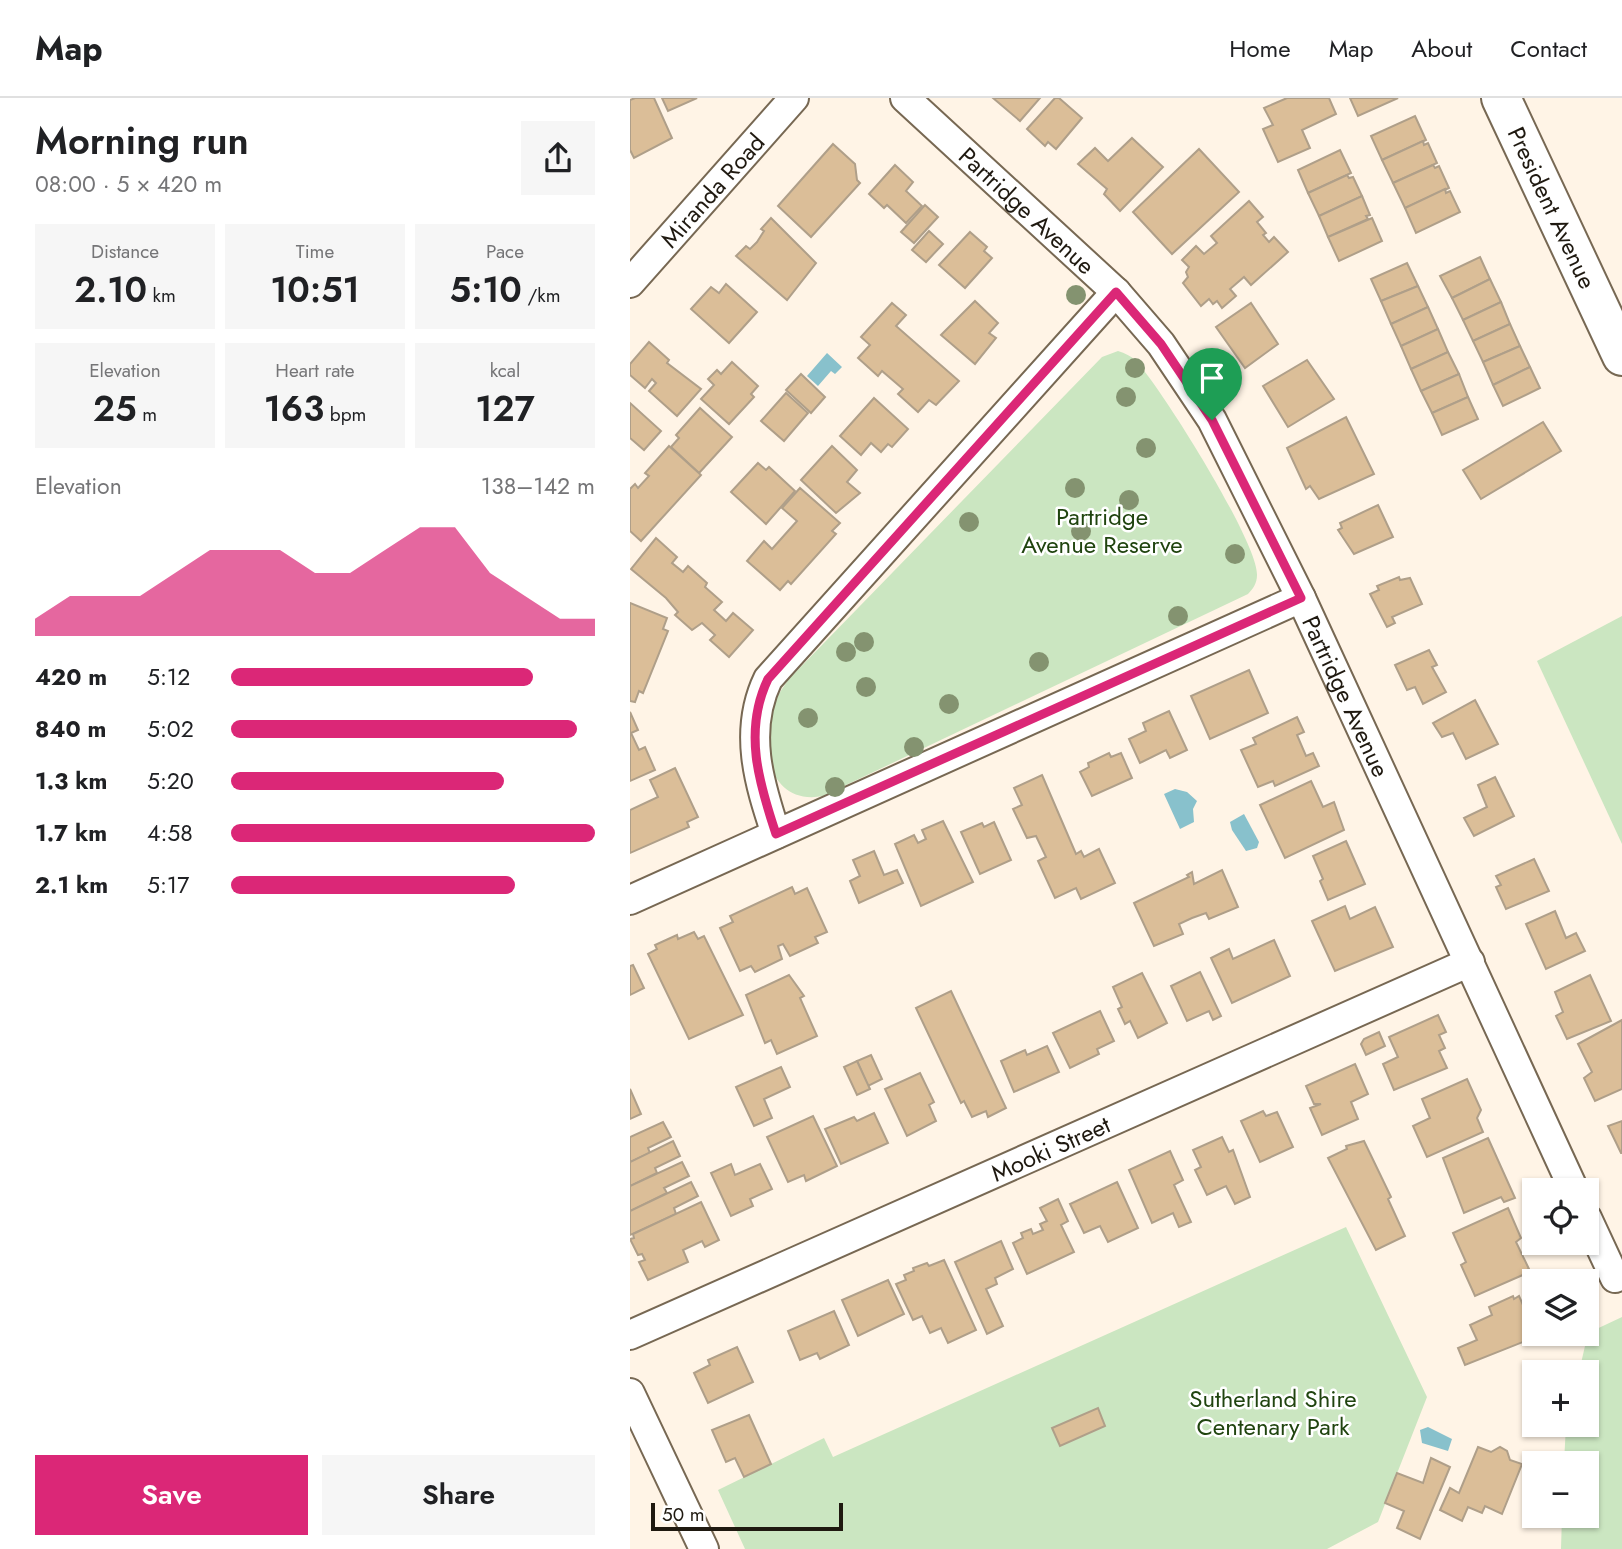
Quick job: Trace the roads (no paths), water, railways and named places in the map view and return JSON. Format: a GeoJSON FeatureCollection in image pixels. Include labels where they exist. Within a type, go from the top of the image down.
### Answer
{"type":"FeatureCollection","features":[{"type":"Feature","properties":{"kind":"main road","name":"President Avenue"},"geometry":{"type":"LineString","coordinates":[[1501,98],[1622,356]]}},
{"type":"Feature","properties":{"kind":"street","name":"Miranda Road"},"geometry":{"type":"LineString","coordinates":[[630,283],[794,98]]}},
{"type":"Feature","properties":{"kind":"street","name":"Partridge Avenue"},"geometry":{"type":"LineString","coordinates":[[905,98],[1116,292],[1161,344],[1212,420],[1301,598],[1569,1178]]}},
{"type":"Feature","properties":{"kind":"street"},"geometry":{"type":"LineString","coordinates":[[776,834],[764,799],[754,740],[756,712],[768,679],[1116,292]]}},
{"type":"Feature","properties":{"kind":"street"},"geometry":{"type":"LineString","coordinates":[[630,900],[1301,598]]}},
{"type":"Feature","properties":{"kind":"street","name":"Mooki Street"},"geometry":{"type":"LineString","coordinates":[[630,1335],[1470,962]]}},
{"type":"Feature","properties":{"kind":"street"},"geometry":{"type":"LineString","coordinates":[[1599,1244],[1615,1278]]}},
{"type":"Feature","properties":{"kind":"street"},"geometry":{"type":"LineString","coordinates":[[630,1393],[704,1549]]}},
{"type":"Feature","properties":{"kind":"water"},"geometry":{"type":"Polygon","coordinates":[[[827,353],[842,367],[835,374],[831,371],[818,386],[807,376],[827,353]]]}},
{"type":"Feature","properties":{"kind":"water"},"geometry":{"type":"Polygon","coordinates":[[[1175,789],[1187,792],[1197,801],[1193,809],[1194,822],[1180,829],[1164,794],[1175,789]]]}},
{"type":"Feature","properties":{"kind":"water"},"geometry":{"type":"Polygon","coordinates":[[[1244,814],[1259,842],[1257,848],[1246,851],[1232,830],[1230,822],[1244,814]]]}},
{"type":"Feature","properties":{"kind":"water"},"geometry":{"type":"Polygon","coordinates":[[[1428,1427],[1452,1439],[1448,1451],[1422,1443],[1420,1430],[1428,1427]]]}},
{"type":"Feature","properties":{"kind":"park label","name":"Partridge Avenue Reserve"},"geometry":{"type":"Point","coordinates":[1102,530]}},
{"type":"Feature","properties":{"kind":"park label","name":"Sutherland Shire Centenary Park"},"geometry":{"type":"Point","coordinates":[1273,1412]}}]}
